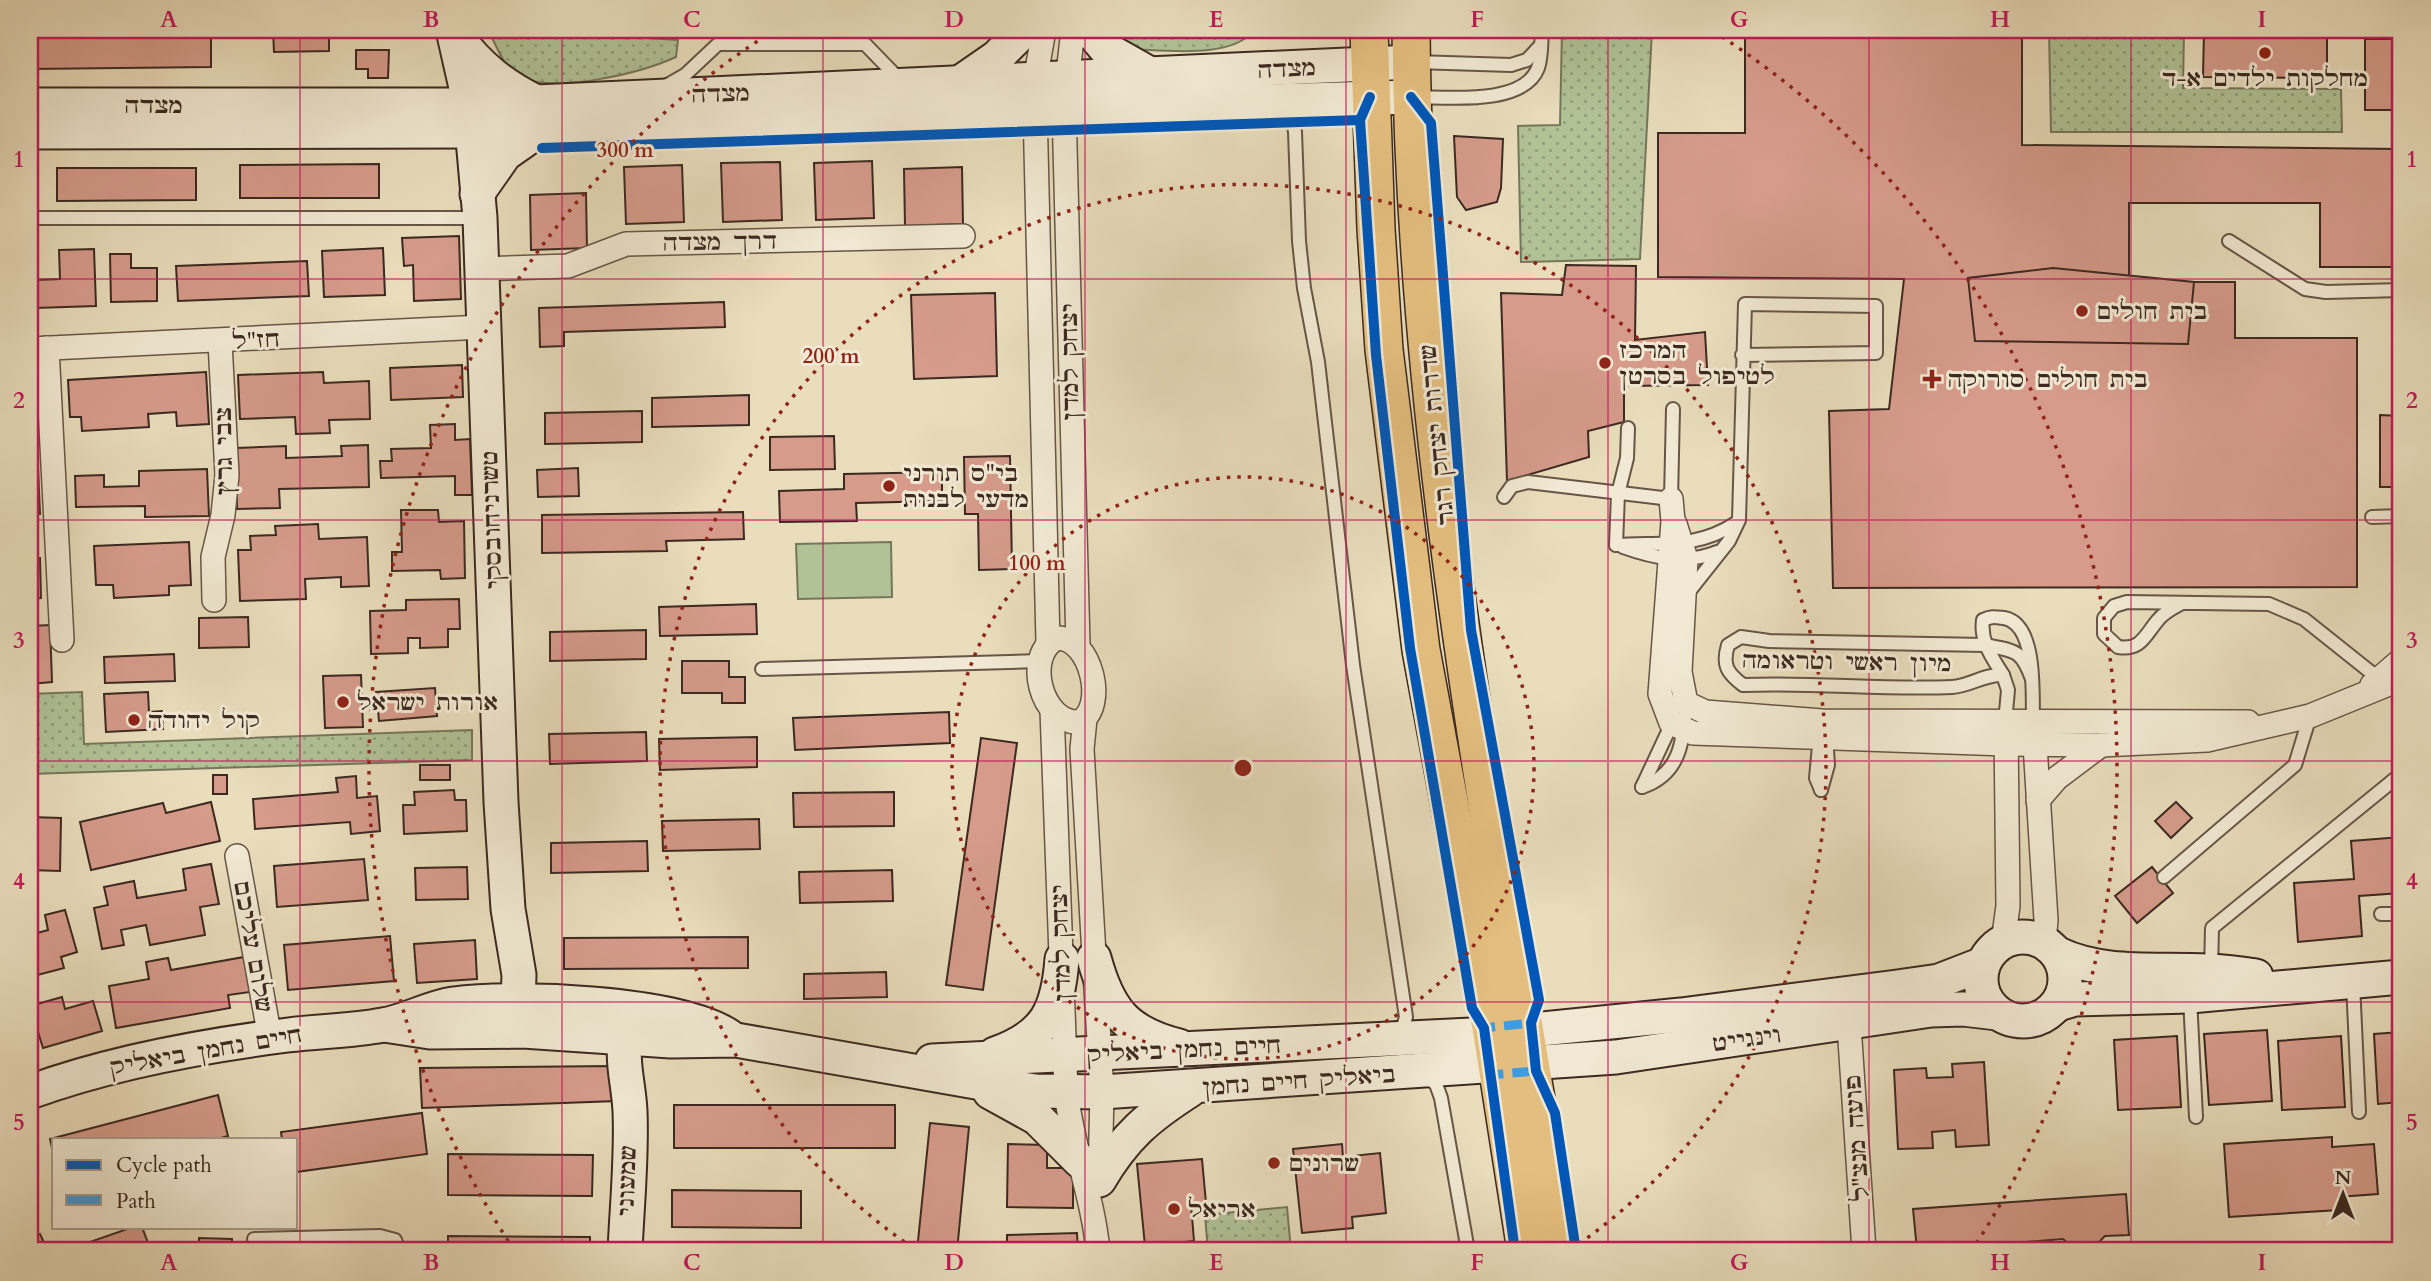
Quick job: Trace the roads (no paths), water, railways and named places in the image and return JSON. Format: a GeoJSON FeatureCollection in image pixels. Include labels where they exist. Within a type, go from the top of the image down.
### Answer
{"type":"FeatureCollection","features":[{"type":"Feature","properties":{"kind":"main road","name":"שדרות יצחק רגר"},"geometry":{"type":"LineString","coordinates":[[1411,63],[1437,456],[1460,639],[1526,1251]]}},
{"type":"Feature","properties":{"kind":"main road","name":"שדרות יצחק רגר"},"geometry":{"type":"LineString","coordinates":[[1370,64],[1384,350],[1421,650],[1504,1044],[1531,1066],[1561,1251]]}},
{"type":"Feature","properties":{"kind":"street"},"geometry":{"type":"LineString","coordinates":[[958,84],[997,57],[1024,30]]}},
{"type":"Feature","properties":{"kind":"street"},"geometry":{"type":"LineString","coordinates":[[1044,30],[1050,94]]}},
{"type":"Feature","properties":{"kind":"street"},"geometry":{"type":"LineString","coordinates":[[1050,94],[1073,30]]}},
{"type":"Feature","properties":{"kind":"street"},"geometry":{"type":"LineString","coordinates":[[1090,30],[1105,49],[1152,75]]}},
{"type":"Feature","properties":{"kind":"street"},"geometry":{"type":"LineString","coordinates":[[453,31],[475,62],[518,93],[539,115],[505,154],[478,206]]}},
{"type":"Feature","properties":{"kind":"street"},"geometry":{"type":"LineString","coordinates":[[453,31],[448,74],[419,118],[452,152],[478,206]]}},
{"type":"Feature","properties":{"kind":"street","name":"טשרניחובסקי"},"geometry":{"type":"LineString","coordinates":[[453,31],[471,118],[478,206],[508,909],[498,954],[508,1011]]}},
{"type":"Feature","properties":{"kind":"street","name":"מצדה"},"geometry":{"type":"LineString","coordinates":[[539,115],[633,98],[958,84],[1050,94],[1152,75],[1411,63]]}},
{"type":"Feature","properties":{"kind":"street","name":"מצדה"},"geometry":{"type":"LineString","coordinates":[[30,105],[471,118],[1050,94],[1267,101],[1370,64]]}},
{"type":"Feature","properties":{"kind":"street","name":"יצחק למדן"},"geometry":{"type":"LineString","coordinates":[[1050,94],[1077,645]]}},
{"type":"Feature","properties":{"kind":"street","name":"יצחק למדן"},"geometry":{"type":"LineString","coordinates":[[1044,652],[1050,94]]}},
{"type":"Feature","properties":{"kind":"street","name":"מצדה"},"geometry":{"type":"LineString","coordinates":[[30,132],[419,118]]}},
{"type":"Feature","properties":{"kind":"street","name":"דרך מצדה"},"geometry":{"type":"LineString","coordinates":[[481,269],[568,266],[626,244],[963,236]]}},
{"type":"Feature","properties":{"kind":"street","name":"חז\"ל"},"geometry":{"type":"LineString","coordinates":[[38,349],[483,327]]}},
{"type":"Feature","properties":{"kind":"street","name":"צבי גרץ"},"geometry":{"type":"LineString","coordinates":[[214,600],[213,556],[223,515],[228,475],[220,342]]}},
{"type":"Feature","properties":{"kind":"street"},"geometry":{"type":"LineString","coordinates":[[38,349],[62,640]]}},
{"type":"Feature","properties":{"kind":"street"},"geometry":{"type":"LineString","coordinates":[[1675,537],[1684,598],[1680,673],[1686,703],[1705,712],[1823,732]]}},
{"type":"Feature","properties":{"kind":"street"},"geometry":{"type":"LineString","coordinates":[[1675,537],[1660,694],[1677,726],[1693,733],[2034,734],[2272,723]]}},
{"type":"Feature","properties":{"kind":"street"},"geometry":{"type":"LineString","coordinates":[[1066,638],[1077,645],[1086,659],[1093,686],[1092,706],[1085,719],[1073,722],[1062,719],[1052,710],[1041,682],[1044,652],[1066,638]]}},
{"type":"Feature","properties":{"kind":"street"},"geometry":{"type":"LineString","coordinates":[[2034,734],[2101,746],[2207,740],[2310,716],[2361,696],[2388,680],[2401,660]]}},
{"type":"Feature","properties":{"kind":"street","name":"יצחק למדן"},"geometry":{"type":"LineString","coordinates":[[1052,710],[1078,959],[1101,1055],[1102,1092],[1090,1170]]}},
{"type":"Feature","properties":{"kind":"street","name":"יצחק למדן"},"geometry":{"type":"LineString","coordinates":[[1085,719],[1082,749],[1078,959],[1065,1055],[1066,1092],[1090,1170]]}},
{"type":"Feature","properties":{"kind":"street"},"geometry":{"type":"LineString","coordinates":[[2006,734],[2008,906],[1982,991],[1997,1013],[2009,1019],[2036,1020],[2058,1004],[2075,999],[2190,996],[2401,977]]}},
{"type":"Feature","properties":{"kind":"street"},"geometry":{"type":"LineString","coordinates":[[2034,734],[2046,920],[2051,948],[2066,974],[2063,995],[2058,1004]]}},
{"type":"Feature","properties":{"kind":"street"},"geometry":{"type":"LineString","coordinates":[[2038,800],[2057,778],[2101,746]]}},
{"type":"Feature","properties":{"kind":"street","name":"שלום עליכם"},"geometry":{"type":"LineString","coordinates":[[237,856],[270,1038]]}},
{"type":"Feature","properties":{"kind":"street"},"geometry":{"type":"LineString","coordinates":[[1993,953],[2016,937],[2031,937],[2078,964],[2113,969],[2211,971],[2318,984]]}},
{"type":"Feature","properties":{"kind":"street","name":"וינגייט"},"geometry":{"type":"LineString","coordinates":[[1504,1044],[1681,1016],[1939,981],[1993,953]]}},
{"type":"Feature","properties":{"kind":"street"},"geometry":{"type":"LineString","coordinates":[[1098,1251],[1090,1170],[1037,1118],[974,1071],[1041,1028],[1078,959],[1126,1022],[1151,1037],[1195,1050]]}},
{"type":"Feature","properties":{"kind":"street","name":"וינגייט"},"geometry":{"type":"LineString","coordinates":[[1531,1066],[1616,1058],[1931,1010],[1963,1009],[1997,1013]]}},
{"type":"Feature","properties":{"kind":"street","name":"חיים נחמן ביאליק"},"geometry":{"type":"LineString","coordinates":[[31,1087],[195,1048],[384,1025],[430,1032],[508,1011],[635,1028],[682,1016],[710,1025],[736,1040],[876,1064],[917,1074],[974,1071],[1065,1055],[1392,1039],[1504,1044]]}},
{"type":"Feature","properties":{"kind":"street","name":"פועה מנצ\"ל"},"geometry":{"type":"LineString","coordinates":[[1849,1024],[1864,1251]]}},
{"type":"Feature","properties":{"kind":"street","name":"שמעוני"},"geometry":{"type":"LineString","coordinates":[[625,1251],[630,1110],[642,1067],[635,1028]]}},
{"type":"Feature","properties":{"kind":"street","name":"ביאליק חיים נחמן"},"geometry":{"type":"LineString","coordinates":[[1102,1092],[1415,1073],[1504,1044]]}},
{"type":"Feature","properties":{"kind":"street","name":"חיים נחמן ביאליק"},"geometry":{"type":"LineString","coordinates":[[974,1071],[1066,1092],[1102,1092]]}},
{"type":"Feature","properties":{"kind":"street"},"geometry":{"type":"LineString","coordinates":[[1090,1170],[1118,1148],[1136,1127],[1194,1088]]}},
{"type":"Feature","properties":{"kind":"lane"},"geometry":{"type":"LineString","coordinates":[[1411,63],[1509,94],[1528,82],[1538,69],[1542,30]]}},
{"type":"Feature","properties":{"kind":"lane"},"geometry":{"type":"LineString","coordinates":[[633,98],[661,89],[685,75],[718,44],[865,44],[896,78],[916,85]]}},
{"type":"Feature","properties":{"kind":"lane"},"geometry":{"type":"LineString","coordinates":[[1411,63],[1511,65],[1527,60],[1540,46]]}},
{"type":"Feature","properties":{"kind":"lane"},"geometry":{"type":"LineString","coordinates":[[1267,101],[1289,115],[1295,132],[1299,241],[1304,288],[1318,362],[1353,665],[1406,1017],[1402,1033],[1398,1039],[1392,1039]]}},
{"type":"Feature","properties":{"kind":"lane"},"geometry":{"type":"LineString","coordinates":[[30,218],[478,206]]}},
{"type":"Feature","properties":{"kind":"lane"},"geometry":{"type":"LineString","coordinates":[[2229,241],[2305,289],[2326,292],[2401,290]]}},
{"type":"Feature","properties":{"kind":"lane"},"geometry":{"type":"LineString","coordinates":[[1684,598],[1721,551],[1739,520],[1742,355],[1745,304],[1876,306],[1876,353],[1742,355]]}},
{"type":"Feature","properties":{"kind":"lane"},"geometry":{"type":"LineString","coordinates":[[1673,409],[1675,537]]}},
{"type":"Feature","properties":{"kind":"lane"},"geometry":{"type":"LineString","coordinates":[[1628,428],[1627,458],[1618,494],[1616,545],[1675,537],[1715,537],[1739,520]]}},
{"type":"Feature","properties":{"kind":"lane"},"geometry":{"type":"LineString","coordinates":[[1504,497],[1512,486],[1528,482],[1567,485],[1618,494],[1702,558],[1721,551]]}},
{"type":"Feature","properties":{"kind":"lane"},"geometry":{"type":"LineString","coordinates":[[2372,517],[2401,516]]}},
{"type":"Feature","properties":{"kind":"lane"},"geometry":{"type":"LineString","coordinates":[[2182,603],[2165,612],[2143,642],[2133,648],[2118,647],[2104,634],[2104,618],[2119,604],[2182,603],[2269,604],[2287,610],[2388,680]]}},
{"type":"Feature","properties":{"kind":"lane"},"geometry":{"type":"LineString","coordinates":[[2006,734],[2008,690],[2003,675],[1985,645],[1983,620],[1990,616],[2009,619],[2021,629],[2030,652],[2034,734]]}},
{"type":"Feature","properties":{"kind":"lane","name":"מיון ראשי וטראומה"},"geometry":{"type":"LineString","coordinates":[[2003,675],[1989,674],[1955,687],[1777,682],[1742,685],[1728,674],[1724,659],[1728,645],[1741,637],[1769,642],[1985,645],[2016,651],[2025,662],[2032,679]]}},
{"type":"Feature","properties":{"kind":"lane"},"geometry":{"type":"LineString","coordinates":[[762,669],[1044,652]]}},
{"type":"Feature","properties":{"kind":"lane"},"geometry":{"type":"LineString","coordinates":[[1677,726],[1686,703]]}},
{"type":"Feature","properties":{"kind":"lane"},"geometry":{"type":"LineString","coordinates":[[2164,877],[2295,765],[2310,716]]}},
{"type":"Feature","properties":{"kind":"lane"},"geometry":{"type":"LineString","coordinates":[[2211,971],[2212,928],[2401,774]]}},
{"type":"Feature","properties":{"kind":"lane"},"geometry":{"type":"LineString","coordinates":[[2381,914],[2401,914]]}},
{"type":"Feature","properties":{"kind":"lane"},"geometry":{"type":"LineString","coordinates":[[2353,981],[2359,1112]]}},
{"type":"Feature","properties":{"kind":"lane"},"geometry":{"type":"LineString","coordinates":[[2190,996],[2196,1117]]}},
{"type":"Feature","properties":{"kind":"lane"},"geometry":{"type":"LineString","coordinates":[[1415,1073],[1433,1081],[1440,1095],[1468,1251]]}},
{"type":"Feature","properties":{"kind":"lane"},"geometry":{"type":"LineString","coordinates":[[254,1239],[380,1236],[395,1240],[399,1251]]}},
{"type":"Feature","properties":{"kind":"place","name":"מחלקות ילדים א-ד"},"geometry":{"type":"Point","coordinates":[2265,53]}},
{"type":"Feature","properties":{"kind":"place","name":"בית חולים"},"geometry":{"type":"Point","coordinates":[2082,311]}},
{"type":"Feature","properties":{"kind":"place","name":"המרכז לטיפול בסרטן"},"geometry":{"type":"Point","coordinates":[1605,363]}},
{"type":"Feature","properties":{"kind":"place","name":"בית חולים סורוקה"},"geometry":{"type":"Point","coordinates":[1932,379]}},
{"type":"Feature","properties":{"kind":"place","name":"בי\"ס תורני מדעי לבנות"},"geometry":{"type":"Point","coordinates":[889,486]}},
{"type":"Feature","properties":{"kind":"place","name":"אורות ישראל"},"geometry":{"type":"Point","coordinates":[343,702]}},
{"type":"Feature","properties":{"kind":"place","name":"קול יהודה"},"geometry":{"type":"Point","coordinates":[134,720]}},
{"type":"Feature","properties":{"kind":"place","name":"שרונים"},"geometry":{"type":"Point","coordinates":[1274,1163]}},
{"type":"Feature","properties":{"kind":"place","name":"אריאל"},"geometry":{"type":"Point","coordinates":[1174,1209]}}]}
